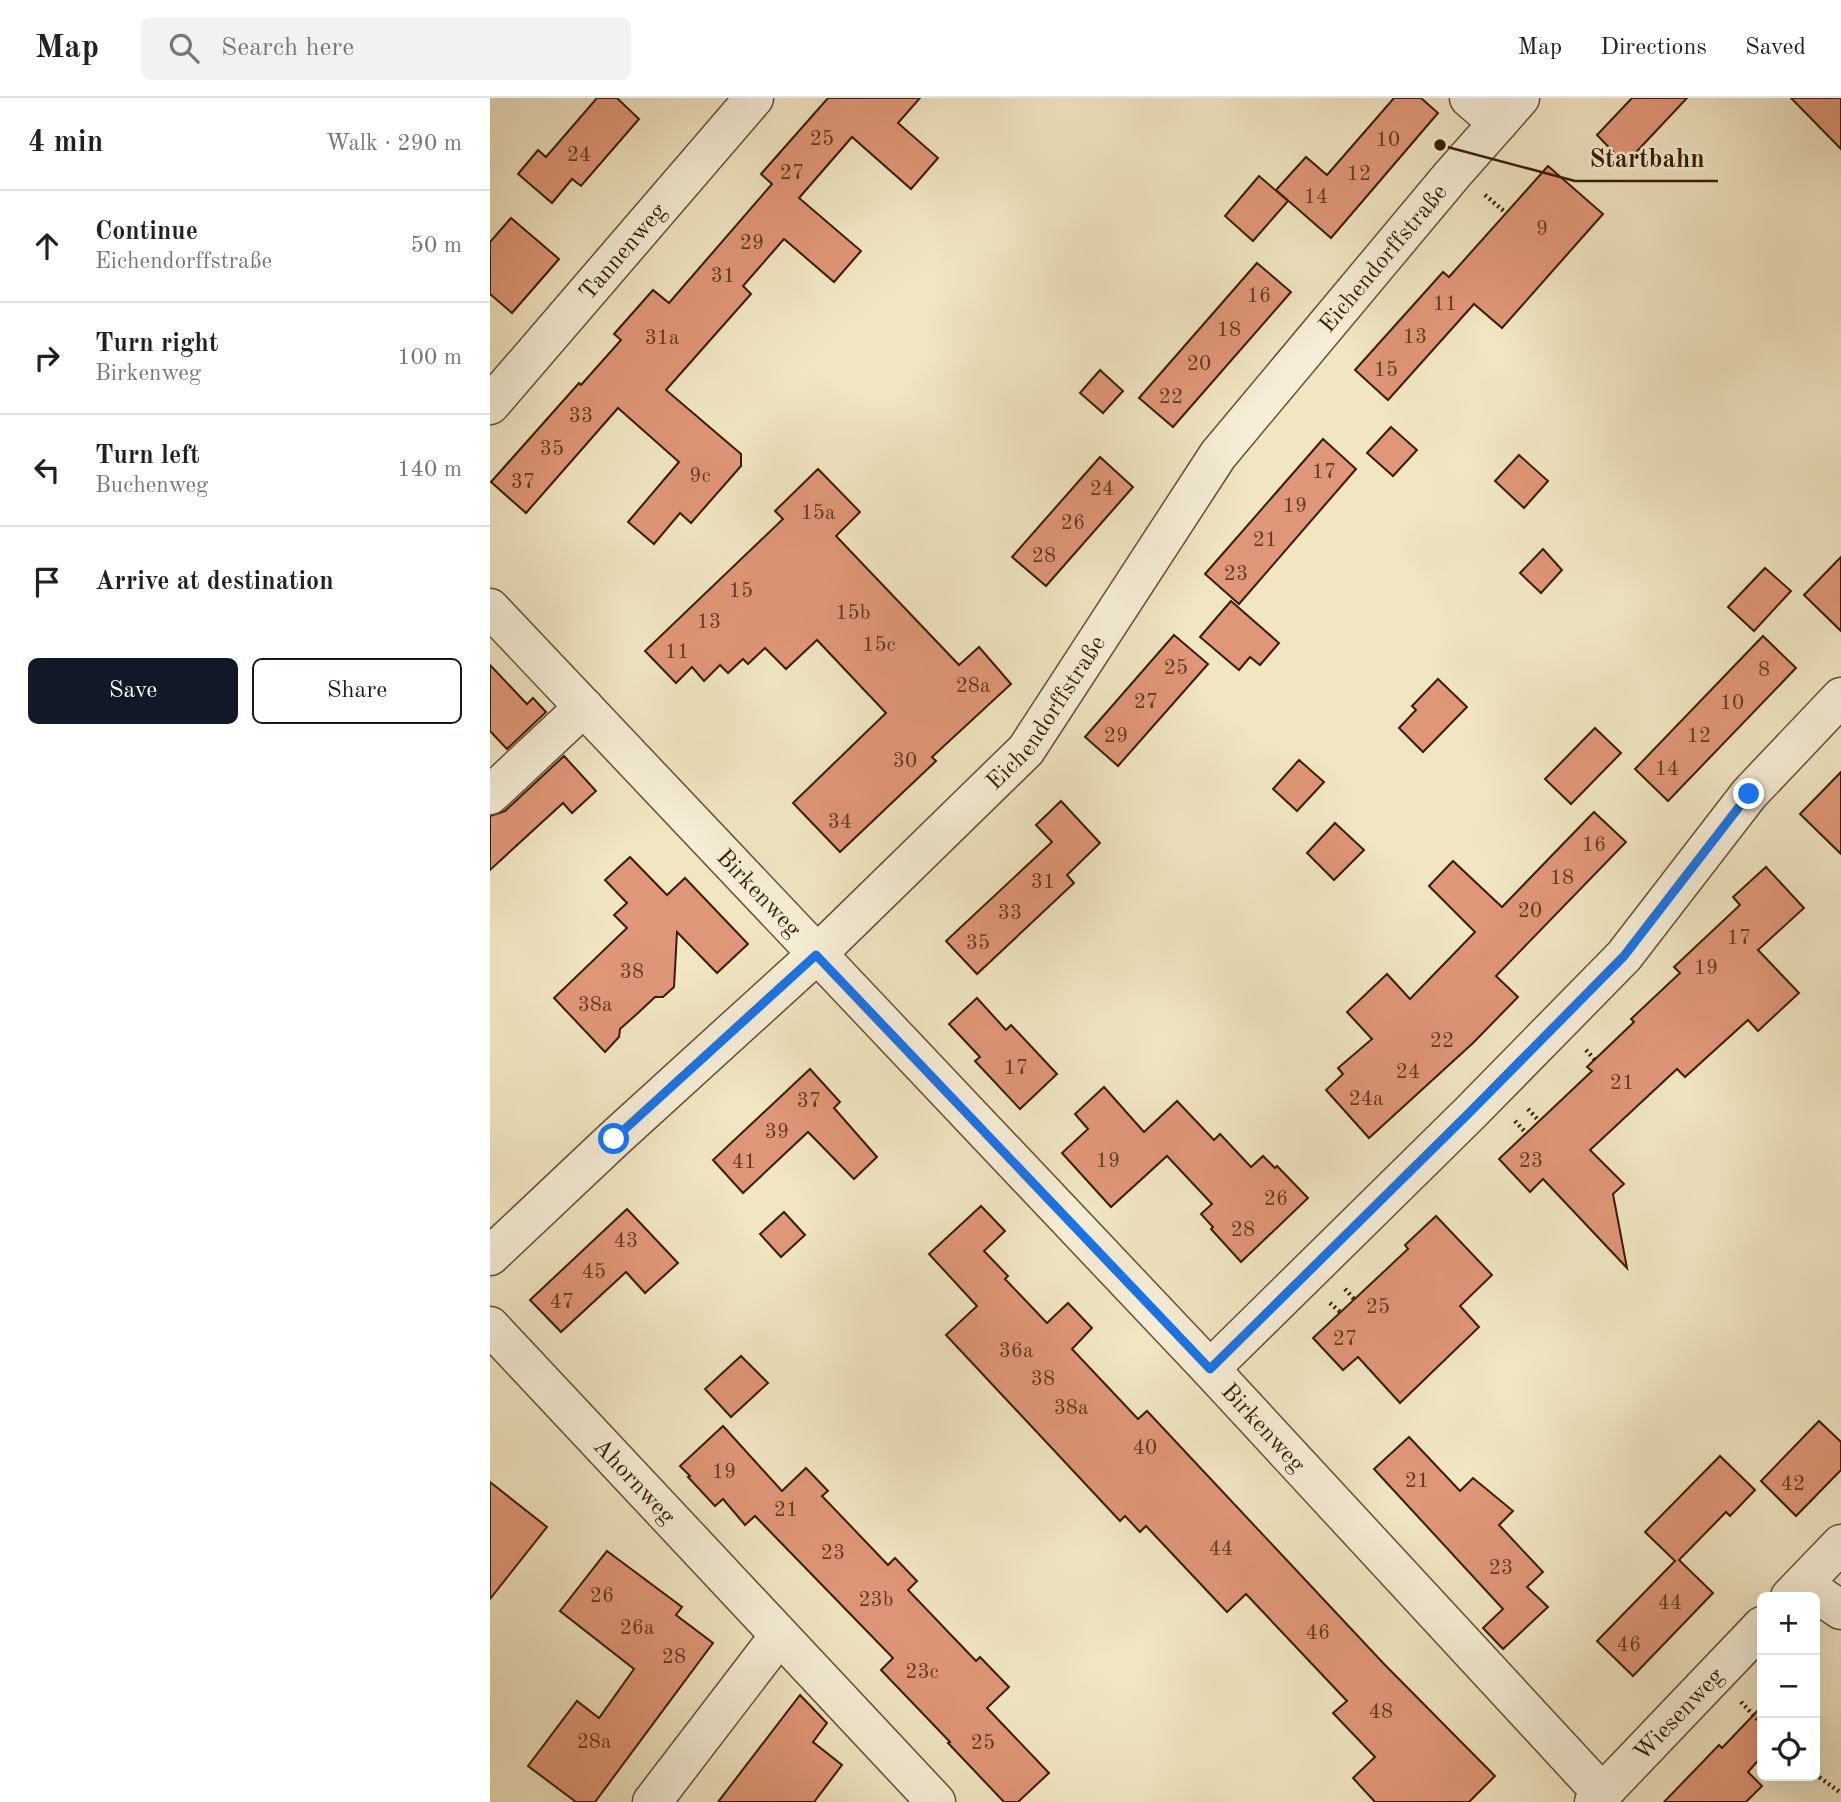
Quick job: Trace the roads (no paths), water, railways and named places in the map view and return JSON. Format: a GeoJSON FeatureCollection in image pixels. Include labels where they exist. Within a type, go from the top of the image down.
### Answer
{"type":"FeatureCollection","features":[{"type":"Feature","properties":{"kind":"street","name":"Tannenweg"},"geometry":{"type":"LineString","coordinates":[[490,405],[754,98]]}},
{"type":"Feature","properties":{"kind":"street"},"geometry":{"type":"LineString","coordinates":[[1469,98],[1509,111]]}},
{"type":"Feature","properties":{"kind":"street","name":"Eichendorffstraße"},"geometry":{"type":"LineString","coordinates":[[490,1256],[624,1129],[816,955],[1026,750],[1218,455],[1452,175],[1509,111]]}},
{"type":"Feature","properties":{"kind":"street","name":"Birkenweg"},"geometry":{"type":"LineString","coordinates":[[490,608],[1210,1369],[1598,1798]]}},
{"type":"Feature","properties":{"kind":"street"},"geometry":{"type":"LineString","coordinates":[[1210,1369],[1624,956],[1749,794],[1841,696]]}},
{"type":"Feature","properties":{"kind":"street"},"geometry":{"type":"LineString","coordinates":[[490,795],[584,708]]}},
{"type":"Feature","properties":{"kind":"street","name":"Ahornweg"},"geometry":{"type":"LineString","coordinates":[[490,1325],[936,1802]]}},
{"type":"Feature","properties":{"kind":"street"},"geometry":{"type":"LineString","coordinates":[[1841,1544],[1796,1590],[1841,1610]]}},
{"type":"Feature","properties":{"kind":"street","name":"Wiesenweg"},"geometry":{"type":"LineString","coordinates":[[1598,1798],[1757,1631]]}},
{"type":"Feature","properties":{"kind":"street"},"geometry":{"type":"LineString","coordinates":[[652,1802],[779,1636]]}},
{"type":"Feature","properties":{"kind":"place","name":"Startbahn"},"geometry":{"type":"Point","coordinates":[1440,145]}}]}
